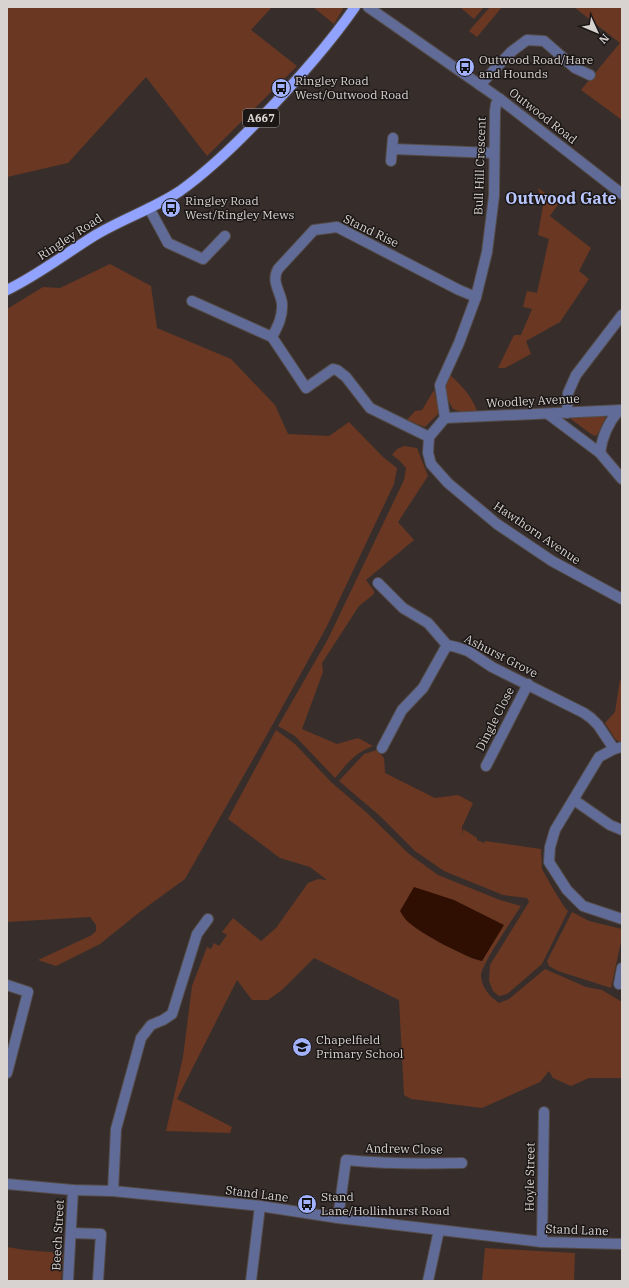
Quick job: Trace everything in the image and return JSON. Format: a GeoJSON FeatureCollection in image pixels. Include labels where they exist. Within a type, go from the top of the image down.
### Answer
{"type":"FeatureCollection","features":[{"type":"Feature","properties":{"kind":"main road","name":"A667"},"geometry":{"type":"LineString","coordinates":[[148,208],[181,190],[229,150],[303,74],[339,30],[355,7]]}},
{"type":"Feature","properties":{"kind":"main road","name":"Ringley Road"},"geometry":{"type":"LineString","coordinates":[[7,290],[26,281],[114,224],[148,208]]}},
{"type":"Feature","properties":{"kind":"street","name":"Outwood Road"},"geometry":{"type":"LineString","coordinates":[[368,7],[500,99],[622,194]]}},
{"type":"Feature","properties":{"kind":"street"},"geometry":{"type":"LineString","coordinates":[[480,85],[511,52],[527,40],[544,42],[575,68],[590,75]]}},
{"type":"Feature","properties":{"kind":"street","name":"Bull Hill Crescent"},"geometry":{"type":"LineString","coordinates":[[445,418],[440,385],[459,343],[476,297],[487,252],[494,196],[495,111],[496,104],[500,99]]}},
{"type":"Feature","properties":{"kind":"street"},"geometry":{"type":"LineString","coordinates":[[391,161],[393,144],[494,153]]}},
{"type":"Feature","properties":{"kind":"street"},"geometry":{"type":"LineString","coordinates":[[148,208],[168,243],[203,259],[225,236]]}},
{"type":"Feature","properties":{"kind":"street","name":"Stand Rise"},"geometry":{"type":"LineString","coordinates":[[272,337],[278,325],[282,311],[282,302],[276,286],[276,271],[314,230],[337,227],[458,290],[476,297]]}},
{"type":"Feature","properties":{"kind":"street"},"geometry":{"type":"LineString","coordinates":[[197,301],[272,337],[308,392],[333,369],[337,370],[346,378],[370,408],[429,437],[445,418]]}},
{"type":"Feature","properties":{"kind":"street"},"geometry":{"type":"LineString","coordinates":[[567,413],[568,393],[576,374],[622,315]]}},
{"type":"Feature","properties":{"kind":"street"},"geometry":{"type":"LineString","coordinates":[[600,453],[605,430],[611,419],[621,410]]}},
{"type":"Feature","properties":{"kind":"street","name":"Woodley Avenue"},"geometry":{"type":"LineString","coordinates":[[445,418],[621,410]]}},
{"type":"Feature","properties":{"kind":"street"},"geometry":{"type":"LineString","coordinates":[[548,414],[600,453],[622,479]]}},
{"type":"Feature","properties":{"kind":"street","name":"Hawthorn Avenue"},"geometry":{"type":"LineString","coordinates":[[429,437],[428,453],[431,464],[448,483],[497,524],[552,561],[622,599]]}},
{"type":"Feature","properties":{"kind":"street","name":"Ashurst Grove"},"geometry":{"type":"LineString","coordinates":[[378,583],[402,608],[428,622],[447,645],[468,651],[492,667],[528,684],[591,718],[618,748]]}},
{"type":"Feature","properties":{"kind":"street"},"geometry":{"type":"LineString","coordinates":[[382,748],[402,710],[423,688],[447,645]]}},
{"type":"Feature","properties":{"kind":"street","name":"Dingle Close"},"geometry":{"type":"LineString","coordinates":[[486,766],[528,684]]}},
{"type":"Feature","properties":{"kind":"street"},"geometry":{"type":"LineString","coordinates":[[618,748],[600,757],[555,830],[550,847],[549,862],[567,890],[583,906],[622,919]]}},
{"type":"Feature","properties":{"kind":"street"},"geometry":{"type":"LineString","coordinates":[[574,800],[610,825],[622,830]]}},
{"type":"Feature","properties":{"kind":"street"},"geometry":{"type":"LineString","coordinates":[[113,1191],[116,1129],[141,1038],[151,1025],[164,1020],[172,1014],[198,934],[208,919]]}},
{"type":"Feature","properties":{"kind":"street"},"geometry":{"type":"LineString","coordinates":[[619,984],[622,968]]}},
{"type":"Feature","properties":{"kind":"street"},"geometry":{"type":"LineString","coordinates":[[7,985],[28,992],[7,1073]]}},
{"type":"Feature","properties":{"kind":"street","name":"Hoyle Street"},"geometry":{"type":"LineString","coordinates":[[542,1242],[544,1112]]}},
{"type":"Feature","properties":{"kind":"street","name":"Andrew Close"},"geometry":{"type":"LineString","coordinates":[[338,1218],[346,1160],[375,1163],[462,1163]]}},
{"type":"Feature","properties":{"kind":"street","name":"Stand Lane"},"geometry":{"type":"LineString","coordinates":[[7,1184],[73,1190],[113,1191],[260,1206],[338,1218],[542,1242],[622,1244]]}},
{"type":"Feature","properties":{"kind":"street","name":"Beech Street"},"geometry":{"type":"LineString","coordinates":[[68,1281],[73,1190]]}},
{"type":"Feature","properties":{"kind":"street"},"geometry":{"type":"LineString","coordinates":[[251,1281],[260,1206]]}},
{"type":"Feature","properties":{"kind":"street"},"geometry":{"type":"LineString","coordinates":[[428,1281],[439,1230]]}},
{"type":"Feature","properties":{"kind":"street"},"geometry":{"type":"LineString","coordinates":[[71,1233],[101,1234],[98,1281]]}},
{"type":"Feature","properties":{"kind":"shaded area"},"geometry":{"type":"Polygon","coordinates":[[[7,7],[272,7],[251,30],[297,66],[207,156],[146,77],[68,163],[7,177],[7,7]]]}},
{"type":"Feature","properties":{"kind":"shaded area"},"geometry":{"type":"Polygon","coordinates":[[[313,7],[343,7],[343,9],[334,24],[313,7]]]}},
{"type":"Feature","properties":{"kind":"shaded area"},"geometry":{"type":"Polygon","coordinates":[[[460,7],[484,7],[474,19],[460,7]]]}},
{"type":"Feature","properties":{"kind":"shaded area"},"geometry":{"type":"Polygon","coordinates":[[[490,7],[502,7],[477,37],[469,31],[490,7]]]}},
{"type":"Feature","properties":{"kind":"shaded area"},"geometry":{"type":"Polygon","coordinates":[[[574,7],[622,7],[622,120],[581,90],[620,43],[574,7]]]}},
{"type":"Feature","properties":{"kind":"shaded area"},"geometry":{"type":"Polygon","coordinates":[[[538,188],[559,203],[550,216],[591,248],[579,271],[589,279],[560,322],[526,341],[531,354],[505,368],[498,368],[514,335],[521,335],[532,309],[523,307],[527,291],[537,293],[549,239],[538,235],[543,205],[538,188]]]}},
{"type":"Feature","properties":{"kind":"shaded area"},"geometry":{"type":"Polygon","coordinates":[[[110,264],[151,286],[157,328],[231,359],[275,405],[288,434],[329,436],[349,422],[383,457],[397,468],[394,484],[326,628],[185,879],[141,911],[100,944],[56,966],[38,960],[92,935],[96,931],[96,925],[90,917],[7,922],[7,309],[43,287],[60,288],[110,264]]]}},
{"type":"Feature","properties":{"kind":"shaded area"},"geometry":{"type":"Polygon","coordinates":[[[450,375],[466,391],[477,411],[464,413],[453,409],[446,392],[446,385],[450,375]]]}},
{"type":"Feature","properties":{"kind":"shaded area"},"geometry":{"type":"Polygon","coordinates":[[[434,390],[439,413],[425,427],[407,420],[415,411],[422,410],[434,390]]]}},
{"type":"Feature","properties":{"kind":"shaded area"},"geometry":{"type":"Polygon","coordinates":[[[603,414],[605,419],[597,435],[595,436],[571,419],[571,417],[603,414]]]}},
{"type":"Feature","properties":{"kind":"shaded area"},"geometry":{"type":"Polygon","coordinates":[[[404,446],[417,448],[428,476],[398,522],[414,540],[366,580],[374,591],[374,594],[359,606],[322,663],[323,672],[302,729],[337,744],[358,738],[373,746],[356,756],[335,778],[295,736],[278,726],[328,639],[404,480],[406,468],[392,455],[397,449],[404,446]]]}},
{"type":"Feature","properties":{"kind":"shaded area"},"geometry":{"type":"Polygon","coordinates":[[[620,680],[622,682],[621,742],[616,740],[605,723],[615,712],[620,680]]]}},
{"type":"Feature","properties":{"kind":"shaded area"},"geometry":{"type":"Polygon","coordinates":[[[276,730],[295,744],[331,782],[366,812],[409,854],[438,875],[500,900],[521,906],[492,951],[481,975],[484,988],[496,1001],[499,1003],[509,999],[545,969],[586,987],[602,990],[622,1002],[622,1078],[589,1078],[571,1086],[553,1078],[549,1071],[540,1082],[482,1108],[411,1099],[404,1095],[399,1000],[314,958],[282,990],[268,1000],[252,1000],[237,980],[177,1099],[232,1127],[230,1133],[166,1131],[183,1057],[192,986],[207,947],[211,949],[214,943],[219,946],[227,935],[222,932],[233,918],[261,941],[276,928],[308,883],[318,879],[327,880],[310,867],[280,858],[228,819],[276,730]],[[450,946],[471,958],[482,961],[490,947],[450,946]]]}},
{"type":"Feature","properties":{"kind":"shaded area"},"geometry":{"type":"Polygon","coordinates":[[[377,750],[384,758],[385,773],[435,798],[458,795],[473,803],[462,827],[462,836],[463,829],[477,838],[477,840],[484,843],[485,841],[541,849],[542,869],[568,911],[542,964],[507,994],[499,996],[493,991],[489,981],[490,965],[529,902],[527,898],[503,895],[444,871],[415,851],[380,816],[339,781],[364,754],[377,750]]]}},
{"type":"Feature","properties":{"kind":"shaded area"},"geometry":{"type":"Polygon","coordinates":[[[414,887],[454,900],[504,925],[482,961],[474,959],[443,944],[422,932],[406,920],[400,911],[414,887]]]}},
{"type":"Feature","properties":{"kind":"shaded area"},"geometry":{"type":"Polygon","coordinates":[[[572,912],[589,921],[622,929],[622,937],[611,988],[558,971],[549,966],[547,961],[572,912]]]}},
{"type":"Feature","properties":{"kind":"shaded area"},"geometry":{"type":"Polygon","coordinates":[[[7,1247],[63,1253],[61,1281],[7,1281],[7,1247]]]}},
{"type":"Feature","properties":{"kind":"shaded area"},"geometry":{"type":"Polygon","coordinates":[[[485,1248],[575,1253],[574,1281],[482,1281],[485,1248]]]}},
{"type":"Feature","properties":{"kind":"place","name":"Outwood Road/Hare and Hounds"},"geometry":{"type":"Point","coordinates":[465,67]}},
{"type":"Feature","properties":{"kind":"place","name":"Ringley Road West/Outwood Road"},"geometry":{"type":"Point","coordinates":[281,88]}},
{"type":"Feature","properties":{"kind":"place","name":"Ringley Road West/Ringley Mews"},"geometry":{"type":"Point","coordinates":[171,208]}},
{"type":"Feature","properties":{"kind":"place","name":"Chapelfield Primary School"},"geometry":{"type":"Point","coordinates":[302,1047]}},
{"type":"Feature","properties":{"kind":"place","name":"Stand Lane/Hollinhurst Road"},"geometry":{"type":"Point","coordinates":[307,1204]}},
{"type":"Feature","properties":{"kind":"district","name":"Outwood Gate"},"geometry":{"type":"Point","coordinates":[561,198]}}]}
